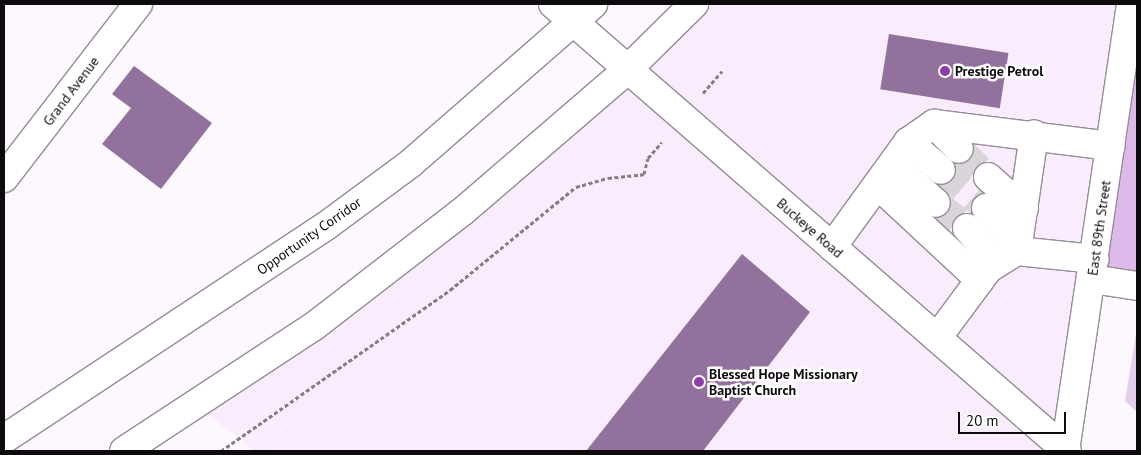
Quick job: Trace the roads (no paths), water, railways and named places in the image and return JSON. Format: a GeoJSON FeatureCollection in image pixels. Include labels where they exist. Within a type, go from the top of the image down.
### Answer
{"type":"FeatureCollection","features":[{"type":"Feature","properties":{"kind":"main road","name":"Grand Avenue"},"geometry":{"type":"LineString","coordinates":[[4,178],[138,4]]}},
{"type":"Feature","properties":{"kind":"main road","name":"Buckeye Road"},"geometry":{"type":"LineString","coordinates":[[553,4],[1066,451]]}},
{"type":"Feature","properties":{"kind":"main road","name":"Opportunity Corridor"},"geometry":{"type":"LineString","coordinates":[[4,439],[326,226],[411,162],[593,4]]}},
{"type":"Feature","properties":{"kind":"main road"},"geometry":{"type":"LineString","coordinates":[[124,451],[243,375],[335,310],[462,212],[628,69],[694,4]]}},
{"type":"Feature","properties":{"kind":"main road","name":"East 89th Street"},"geometry":{"type":"LineString","coordinates":[[1066,451],[1094,269],[1131,4]]}},
{"type":"Feature","properties":{"kind":"main road"},"geometry":{"type":"LineString","coordinates":[[832,247],[886,176],[908,142],[934,124],[1034,134],[1111,146]]}},
{"type":"Feature","properties":{"kind":"main road"},"geometry":{"type":"LineString","coordinates":[[934,124],[959,150]]}},
{"type":"Feature","properties":{"kind":"main road"},"geometry":{"type":"LineString","coordinates":[[937,338],[1003,260],[1024,209],[1034,134]]}},
{"type":"Feature","properties":{"kind":"main road"},"geometry":{"type":"LineString","coordinates":[[908,142],[941,170]]}},
{"type":"Feature","properties":{"kind":"main road"},"geometry":{"type":"LineString","coordinates":[[886,176],[936,203]]}},
{"type":"Feature","properties":{"kind":"main road"},"geometry":{"type":"LineString","coordinates":[[886,176],[1003,260],[1094,269],[1137,286]]}},
{"type":"Feature","properties":{"kind":"main road"},"geometry":{"type":"LineString","coordinates":[[988,177],[1024,209]]}},
{"type":"Feature","properties":{"kind":"main road"},"geometry":{"type":"LineString","coordinates":[[986,208],[1003,260]]}},
{"type":"Feature","properties":{"kind":"main road"},"geometry":{"type":"LineString","coordinates":[[967,228],[1003,260]]}},
{"type":"Feature","properties":{"kind":"tunnel"},"geometry":{"type":"LineString","coordinates":[[959,149],[988,177]]}},
{"type":"Feature","properties":{"kind":"tunnel"},"geometry":{"type":"LineString","coordinates":[[941,170],[986,208]]}},
{"type":"Feature","properties":{"kind":"tunnel"},"geometry":{"type":"LineString","coordinates":[[936,203],[967,228]]}},
{"type":"Feature","properties":{"kind":"place","name":"Prestige Petrol"},"geometry":{"type":"Point","coordinates":[945,71]}},
{"type":"Feature","properties":{"kind":"place","name":"Blessed Hope Missionary Baptist Church"},"geometry":{"type":"Point","coordinates":[699,382]}}]}
